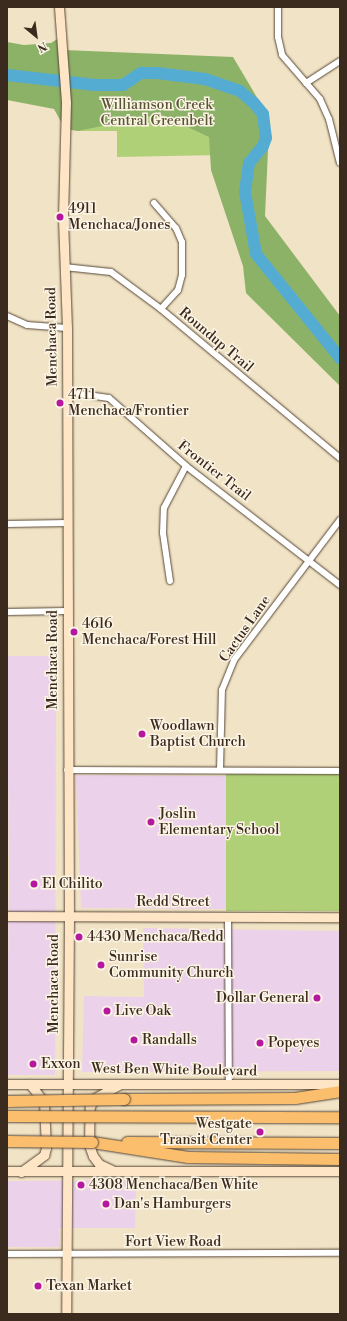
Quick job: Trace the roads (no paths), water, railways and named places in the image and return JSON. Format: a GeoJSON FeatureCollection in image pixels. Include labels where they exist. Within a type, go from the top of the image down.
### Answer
{"type":"FeatureCollection","features":[{"type":"Feature","properties":{"kind":"highway"},"geometry":{"type":"LineString","coordinates":[[7,1101],[295,1098],[340,1091]]}},
{"type":"Feature","properties":{"kind":"highway"},"geometry":{"type":"LineString","coordinates":[[7,1116],[340,1117]]}},
{"type":"Feature","properties":{"kind":"highway"},"geometry":{"type":"LineString","coordinates":[[7,1141],[340,1143]]}},
{"type":"Feature","properties":{"kind":"highway"},"geometry":{"type":"LineString","coordinates":[[92,1142],[188,1157],[340,1159]]}},
{"type":"Feature","properties":{"kind":"main road","name":"Menchaca Road"},"geometry":{"type":"LineString","coordinates":[[59,7],[64,58],[66,102],[64,267],[67,328],[66,770],[69,916],[68,1253],[66,1314]]}},
{"type":"Feature","properties":{"kind":"main road","name":"Redd Street"},"geometry":{"type":"LineString","coordinates":[[7,916],[340,917]]}},
{"type":"Feature","properties":{"kind":"main road","name":"West Ben White Boulevard"},"geometry":{"type":"LineString","coordinates":[[7,1084],[68,1082],[340,1084]]}},
{"type":"Feature","properties":{"kind":"main road"},"geometry":{"type":"LineString","coordinates":[[113,1171],[99,1164],[93,1156],[89,1145],[90,1106],[95,1098],[124,1083]]}},
{"type":"Feature","properties":{"kind":"main road"},"geometry":{"type":"LineString","coordinates":[[22,1172],[44,1155],[46,1148],[44,1102],[30,1084]]}},
{"type":"Feature","properties":{"kind":"main road"},"geometry":{"type":"LineString","coordinates":[[7,1171],[340,1171]]}},
{"type":"Feature","properties":{"kind":"street"},"geometry":{"type":"LineString","coordinates":[[278,7],[278,37],[282,55],[320,99],[329,119],[339,154],[340,163]]}},
{"type":"Feature","properties":{"kind":"street"},"geometry":{"type":"LineString","coordinates":[[306,83],[340,61]]}},
{"type":"Feature","properties":{"kind":"street"},"geometry":{"type":"LineString","coordinates":[[154,203],[176,228],[182,242],[182,275],[178,290],[161,309]]}},
{"type":"Feature","properties":{"kind":"street","name":"Roundup Trail"},"geometry":{"type":"LineString","coordinates":[[64,267],[111,272],[161,309],[340,458]]}},
{"type":"Feature","properties":{"kind":"street"},"geometry":{"type":"LineString","coordinates":[[7,316],[28,326],[67,328]]}},
{"type":"Feature","properties":{"kind":"street","name":"Frontier Trail"},"geometry":{"type":"LineString","coordinates":[[67,392],[109,398],[186,466],[310,560],[340,585]]}},
{"type":"Feature","properties":{"kind":"street"},"geometry":{"type":"LineString","coordinates":[[170,581],[164,533],[164,508],[186,466]]}},
{"type":"Feature","properties":{"kind":"street","name":"Cactus Lane"},"geometry":{"type":"LineString","coordinates":[[220,770],[222,690],[234,660],[340,520]]}},
{"type":"Feature","properties":{"kind":"street"},"geometry":{"type":"LineString","coordinates":[[7,524],[67,523]]}},
{"type":"Feature","properties":{"kind":"street"},"geometry":{"type":"LineString","coordinates":[[7,612],[67,611]]}},
{"type":"Feature","properties":{"kind":"street"},"geometry":{"type":"LineString","coordinates":[[66,770],[340,771]]}},
{"type":"Feature","properties":{"kind":"street"},"geometry":{"type":"LineString","coordinates":[[228,916],[229,1084]]}},
{"type":"Feature","properties":{"kind":"street","name":"Fort View Road"},"geometry":{"type":"LineString","coordinates":[[7,1254],[340,1253]]}},
{"type":"Feature","properties":{"kind":"waterway"},"geometry":{"type":"LineString","coordinates":[[7,75],[95,85],[123,85],[141,73],[157,73],[205,79],[240,91],[254,103],[263,114],[266,138],[263,146],[249,163],[245,192],[256,254],[340,358]]}},
{"type":"Feature","properties":{"kind":"place","name":"4911 Menchaca/Jones"},"geometry":{"type":"Point","coordinates":[60,217]}},
{"type":"Feature","properties":{"kind":"place","name":"4711 Menchaca/Frontier"},"geometry":{"type":"Point","coordinates":[60,403]}},
{"type":"Feature","properties":{"kind":"place","name":"4616 Menchaca/Forest Hill"},"geometry":{"type":"Point","coordinates":[74,632]}},
{"type":"Feature","properties":{"kind":"place","name":"Woodlawn Baptist Church"},"geometry":{"type":"Point","coordinates":[142,734]}},
{"type":"Feature","properties":{"kind":"place","name":"Joslin Elementary School"},"geometry":{"type":"Point","coordinates":[151,822]}},
{"type":"Feature","properties":{"kind":"place","name":"El Chilito"},"geometry":{"type":"Point","coordinates":[34,884]}},
{"type":"Feature","properties":{"kind":"place","name":"4430 Menchaca/Redd"},"geometry":{"type":"Point","coordinates":[79,937]}},
{"type":"Feature","properties":{"kind":"place","name":"Sunrise Community Church"},"geometry":{"type":"Point","coordinates":[101,965]}},
{"type":"Feature","properties":{"kind":"place","name":"Dollar General"},"geometry":{"type":"Point","coordinates":[317,998]}},
{"type":"Feature","properties":{"kind":"place","name":"Live Oak"},"geometry":{"type":"Point","coordinates":[107,1011]}},
{"type":"Feature","properties":{"kind":"place","name":"Randalls"},"geometry":{"type":"Point","coordinates":[134,1040]}},
{"type":"Feature","properties":{"kind":"place","name":"Popeyes"},"geometry":{"type":"Point","coordinates":[260,1043]}},
{"type":"Feature","properties":{"kind":"place","name":"Exxon"},"geometry":{"type":"Point","coordinates":[33,1064]}},
{"type":"Feature","properties":{"kind":"place","name":"Westgate Transit Center"},"geometry":{"type":"Point","coordinates":[260,1132]}},
{"type":"Feature","properties":{"kind":"place","name":"4308 Menchaca/Ben White"},"geometry":{"type":"Point","coordinates":[81,1185]}},
{"type":"Feature","properties":{"kind":"place","name":"Dan's Hamburgers"},"geometry":{"type":"Point","coordinates":[106,1204]}},
{"type":"Feature","properties":{"kind":"place","name":"Texan Market"},"geometry":{"type":"Point","coordinates":[38,1286]}},
{"type":"Feature","properties":{"kind":"park label","name":"Williamson Creek Central Greenbelt"},"geometry":{"type":"Point","coordinates":[157,114]}}]}
